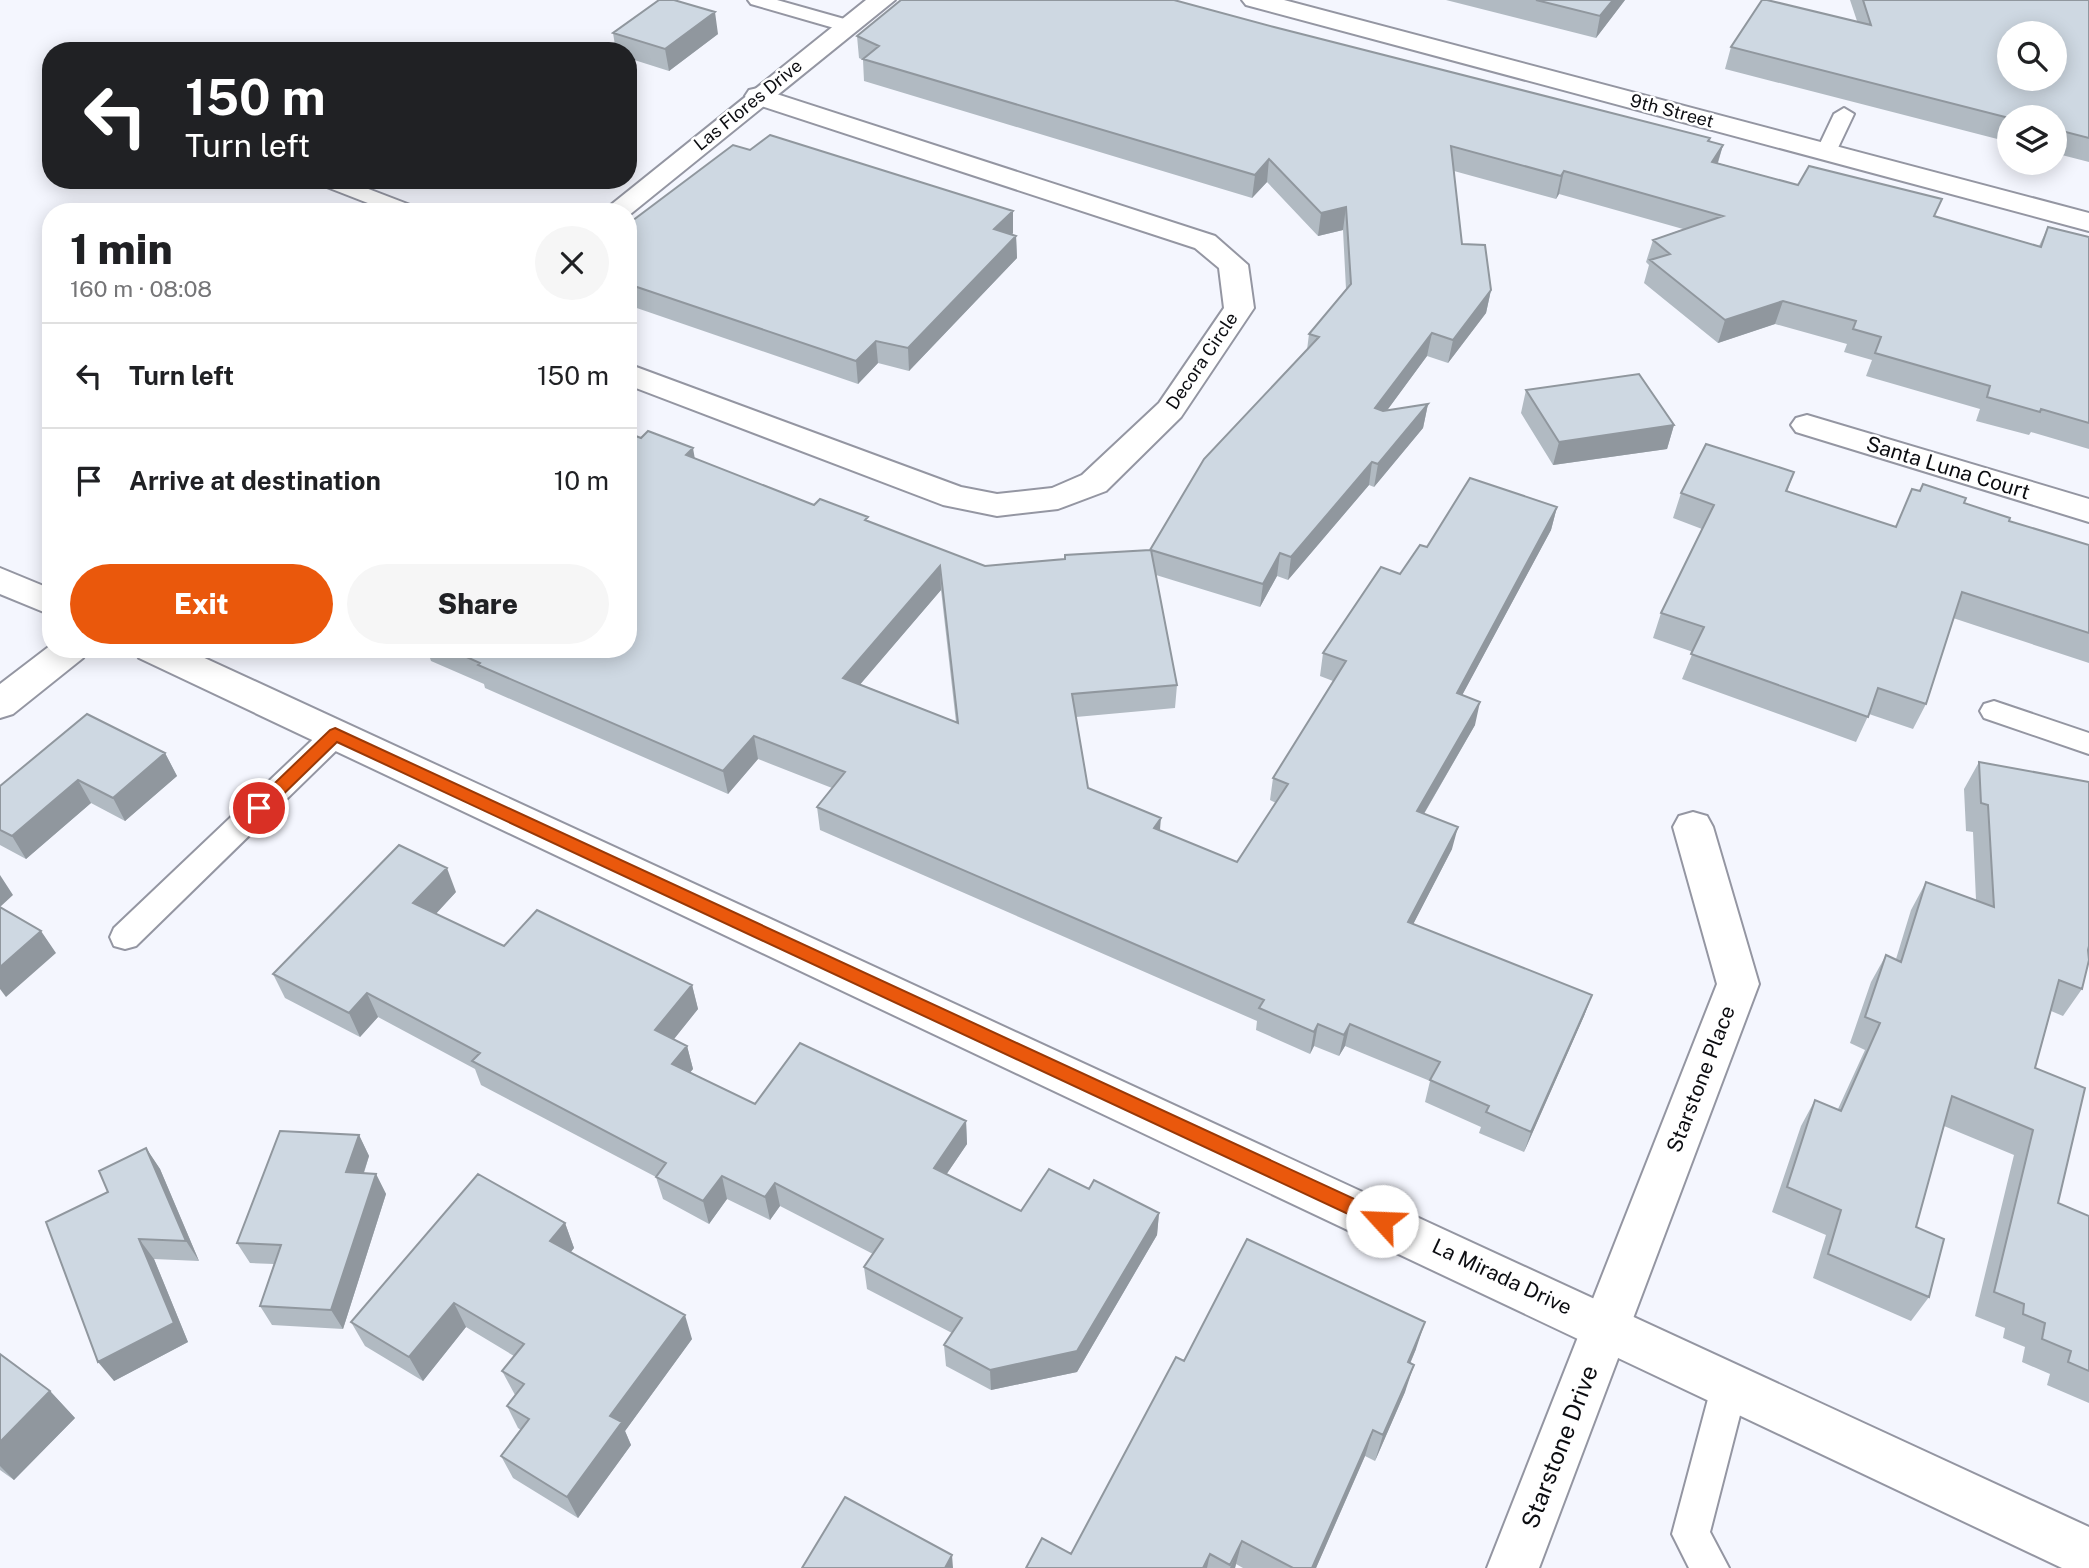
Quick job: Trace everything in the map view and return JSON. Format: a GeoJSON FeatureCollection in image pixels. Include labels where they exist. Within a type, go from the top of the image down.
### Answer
{"type":"FeatureCollection","features":[{"type":"Feature","properties":{"kind":"street","name":"Las Flores Drive"},"geometry":{"type":"LineString","coordinates":[[627,203],[758,96],[882,0]]}},
{"type":"Feature","properties":{"kind":"street","name":"9th Street"},"geometry":{"type":"LineString","coordinates":[[1255,0],[2089,222]]}},
{"type":"Feature","properties":{"kind":"street","name":"Decora Circle"},"geometry":{"type":"LineString","coordinates":[[637,377],[954,497],[997,505],[1058,498],[1094,483],[1170,410],[1238,308],[1233,265],[1205,242],[758,96]]}},
{"type":"Feature","properties":{"kind":"street","name":"Santa Luna Court"},"geometry":{"type":"LineString","coordinates":[[1807,425],[2089,511]]}},
{"type":"Feature","properties":{"kind":"street"},"geometry":{"type":"LineString","coordinates":[[0,580],[42,599]]}},
{"type":"Feature","properties":{"kind":"street"},"geometry":{"type":"LineString","coordinates":[[0,704],[59,658]]}},
{"type":"Feature","properties":{"kind":"street","name":"La Mirada Drive"},"geometry":{"type":"LineString","coordinates":[[171,658],[1607,1326],[2089,1554]]}},
{"type":"Feature","properties":{"kind":"street","name":"Starstone Place"},"geometry":{"type":"LineString","coordinates":[[1607,1326],[1738,984],[1693,827]]}},
{"type":"Feature","properties":{"kind":"street","name":"Starstone Drive"},"geometry":{"type":"LineString","coordinates":[[1513,1568],[1607,1326]]}},
{"type":"Feature","properties":{"kind":"lane"},"geometry":{"type":"LineString","coordinates":[[757,0],[848,26]]}},
{"type":"Feature","properties":{"kind":"lane"},"geometry":{"type":"LineString","coordinates":[[1826,152],[1844,114]]}},
{"type":"Feature","properties":{"kind":"lane"},"geometry":{"type":"LineString","coordinates":[[350,189],[387,203]]}},
{"type":"Feature","properties":{"kind":"lane"},"geometry":{"type":"LineString","coordinates":[[1994,711],[2089,744]]}},
{"type":"Feature","properties":{"kind":"lane"},"geometry":{"type":"LineString","coordinates":[[125,937],[335,734]]}},
{"type":"Feature","properties":{"kind":"lane"},"geometry":{"type":"LineString","coordinates":[[1710,1568],[1691,1534],[1730,1384]]}},
{"type":"Feature","properties":{"kind":"building"},"geometry":{"type":"Polygon","coordinates":[[[659,0],[674,0],[715,12],[665,49],[613,33],[659,0]]]}},
{"type":"Feature","properties":{"kind":"building"},"geometry":{"type":"Polygon","coordinates":[[[901,0],[1174,0],[1710,138],[1708,141],[1723,145],[1712,162],[1798,185],[1809,166],[1942,199],[1934,216],[2041,247],[2048,227],[2089,237],[2089,423],[1987,397],[1990,386],[1875,353],[1881,337],[1853,329],[1856,321],[1783,301],[1725,320],[1650,260],[1670,254],[1653,240],[1723,216],[1564,171],[1561,176],[1451,146],[1462,244],[1485,245],[1491,290],[1453,340],[1432,333],[1375,408],[1383,411],[1428,404],[1378,464],[1372,462],[1291,557],[1280,553],[1263,584],[1151,550],[1177,685],[1072,694],[1088,788],[1161,818],[1154,828],[1237,862],[1288,784],[1273,778],[1346,661],[1323,653],[1381,567],[1400,574],[1420,545],[1427,547],[1470,478],[1557,507],[1457,693],[1480,702],[1417,811],[1458,827],[1408,922],[1592,995],[1531,1132],[1486,1112],[1489,1106],[1430,1080],[1440,1062],[1350,1024],[1344,1035],[1318,1024],[1314,1032],[1259,1008],[1264,1000],[817,807],[845,772],[754,736],[723,771],[478,665],[480,663],[469,658],[637,658],[637,436],[641,438],[648,431],[693,448],[686,455],[814,505],[820,499],[868,517],[865,520],[985,566],[1065,559],[1065,555],[1150,550],[1204,459],[1319,337],[1309,334],[1351,284],[1346,207],[1321,213],[1269,159],[1255,175],[863,59],[879,46],[857,36],[901,0]],[[940,566],[843,678],[958,723],[940,566]]]}},
{"type":"Feature","properties":{"kind":"building"},"geometry":{"type":"Polygon","coordinates":[[[1536,0],[1613,0],[1600,16],[1536,0]]]}},
{"type":"Feature","properties":{"kind":"building"},"geometry":{"type":"Polygon","coordinates":[[[1762,0],[1871,25],[1863,0],[2089,0],[2089,138],[2067,132],[2067,105],[1997,105],[1997,115],[1731,47],[1762,0]]]}},
{"type":"Feature","properties":{"kind":"building"},"geometry":{"type":"Polygon","coordinates":[[[770,135],[1013,211],[994,229],[1016,236],[908,348],[876,341],[856,361],[637,287],[637,217],[733,145],[750,150],[770,135]]]}},
{"type":"Feature","properties":{"kind":"building"},"geometry":{"type":"Polygon","coordinates":[[[1639,374],[1674,425],[1559,442],[1526,390],[1639,374]]]}},
{"type":"Feature","properties":{"kind":"building"},"geometry":{"type":"Polygon","coordinates":[[[1706,444],[1794,472],[1786,491],[1896,527],[1912,489],[1920,491],[1923,484],[1966,498],[1964,503],[2010,518],[2009,521],[2089,545],[2089,633],[1962,592],[1926,704],[1878,688],[1868,717],[1691,654],[1704,627],[1661,613],[1714,505],[1681,493],[1706,444]]]}},
{"type":"Feature","properties":{"kind":"building"},"geometry":{"type":"Polygon","coordinates":[[[87,714],[165,753],[113,798],[78,780],[12,836],[0,830],[0,786],[87,714]]]}},
{"type":"Feature","properties":{"kind":"building"},"geometry":{"type":"Polygon","coordinates":[[[1979,762],[2089,782],[2089,960],[2082,989],[2059,980],[2035,1068],[2085,1088],[2058,1203],[2089,1216],[2089,1371],[2068,1362],[2071,1351],[2042,1339],[2045,1323],[2023,1314],[2024,1304],[1994,1292],[2033,1130],[1952,1096],[1916,1227],[1944,1239],[1929,1297],[1828,1254],[1841,1210],[1787,1187],[1815,1100],[1841,1111],[1880,1023],[1865,1017],[1886,955],[1901,962],[1926,882],[1994,907],[1988,805],[1981,803],[1979,762]]]}},
{"type":"Feature","properties":{"kind":"building"},"geometry":{"type":"Polygon","coordinates":[[[399,845],[447,868],[413,903],[504,946],[537,910],[692,985],[655,1030],[687,1046],[672,1064],[755,1104],[800,1043],[966,1121],[934,1168],[1021,1211],[1049,1169],[1089,1189],[1094,1180],[1159,1213],[1077,1351],[990,1370],[944,1345],[962,1318],[864,1267],[883,1239],[775,1183],[765,1197],[722,1176],[703,1201],[656,1177],[666,1163],[472,1061],[480,1053],[367,993],[349,1013],[273,974],[399,845]]]}},
{"type":"Feature","properties":{"kind":"building"},"geometry":{"type":"Polygon","coordinates":[[[0,907],[41,931],[0,967],[0,907]]]}},
{"type":"Feature","properties":{"kind":"building"},"geometry":{"type":"Polygon","coordinates":[[[280,1131],[359,1135],[346,1172],[376,1174],[331,1310],[260,1306],[281,1245],[237,1243],[280,1131]]]}},
{"type":"Feature","properties":{"kind":"building"},"geometry":{"type":"Polygon","coordinates":[[[146,1148],[186,1241],[139,1239],[174,1323],[98,1362],[46,1222],[108,1192],[99,1171],[146,1148]]]}},
{"type":"Feature","properties":{"kind":"building"},"geometry":{"type":"Polygon","coordinates":[[[478,1174],[565,1223],[550,1241],[685,1315],[610,1416],[622,1422],[567,1497],[501,1456],[529,1419],[507,1406],[524,1384],[502,1371],[524,1344],[454,1303],[409,1357],[351,1322],[478,1174]]]}},
{"type":"Feature","properties":{"kind":"building"},"geometry":{"type":"Polygon","coordinates":[[[1247,1239],[1425,1322],[1408,1362],[1414,1365],[1383,1435],[1373,1430],[1312,1568],[1293,1568],[1242,1541],[1230,1565],[1210,1554],[1203,1568],[1026,1568],[1042,1538],[1071,1554],[1176,1357],[1184,1361],[1247,1239]]]}},
{"type":"Feature","properties":{"kind":"building"},"geometry":{"type":"Polygon","coordinates":[[[0,1354],[50,1391],[0,1442],[0,1354]]]}},
{"type":"Feature","properties":{"kind":"building"},"geometry":{"type":"Polygon","coordinates":[[[845,1497],[952,1555],[945,1568],[802,1568],[845,1497]]]}},
{"type":"Feature","properties":{"kind":"route"},"geometry":{"type":"LineString","coordinates":[[259,808],[335,734],[1382,1221]]}}]}
